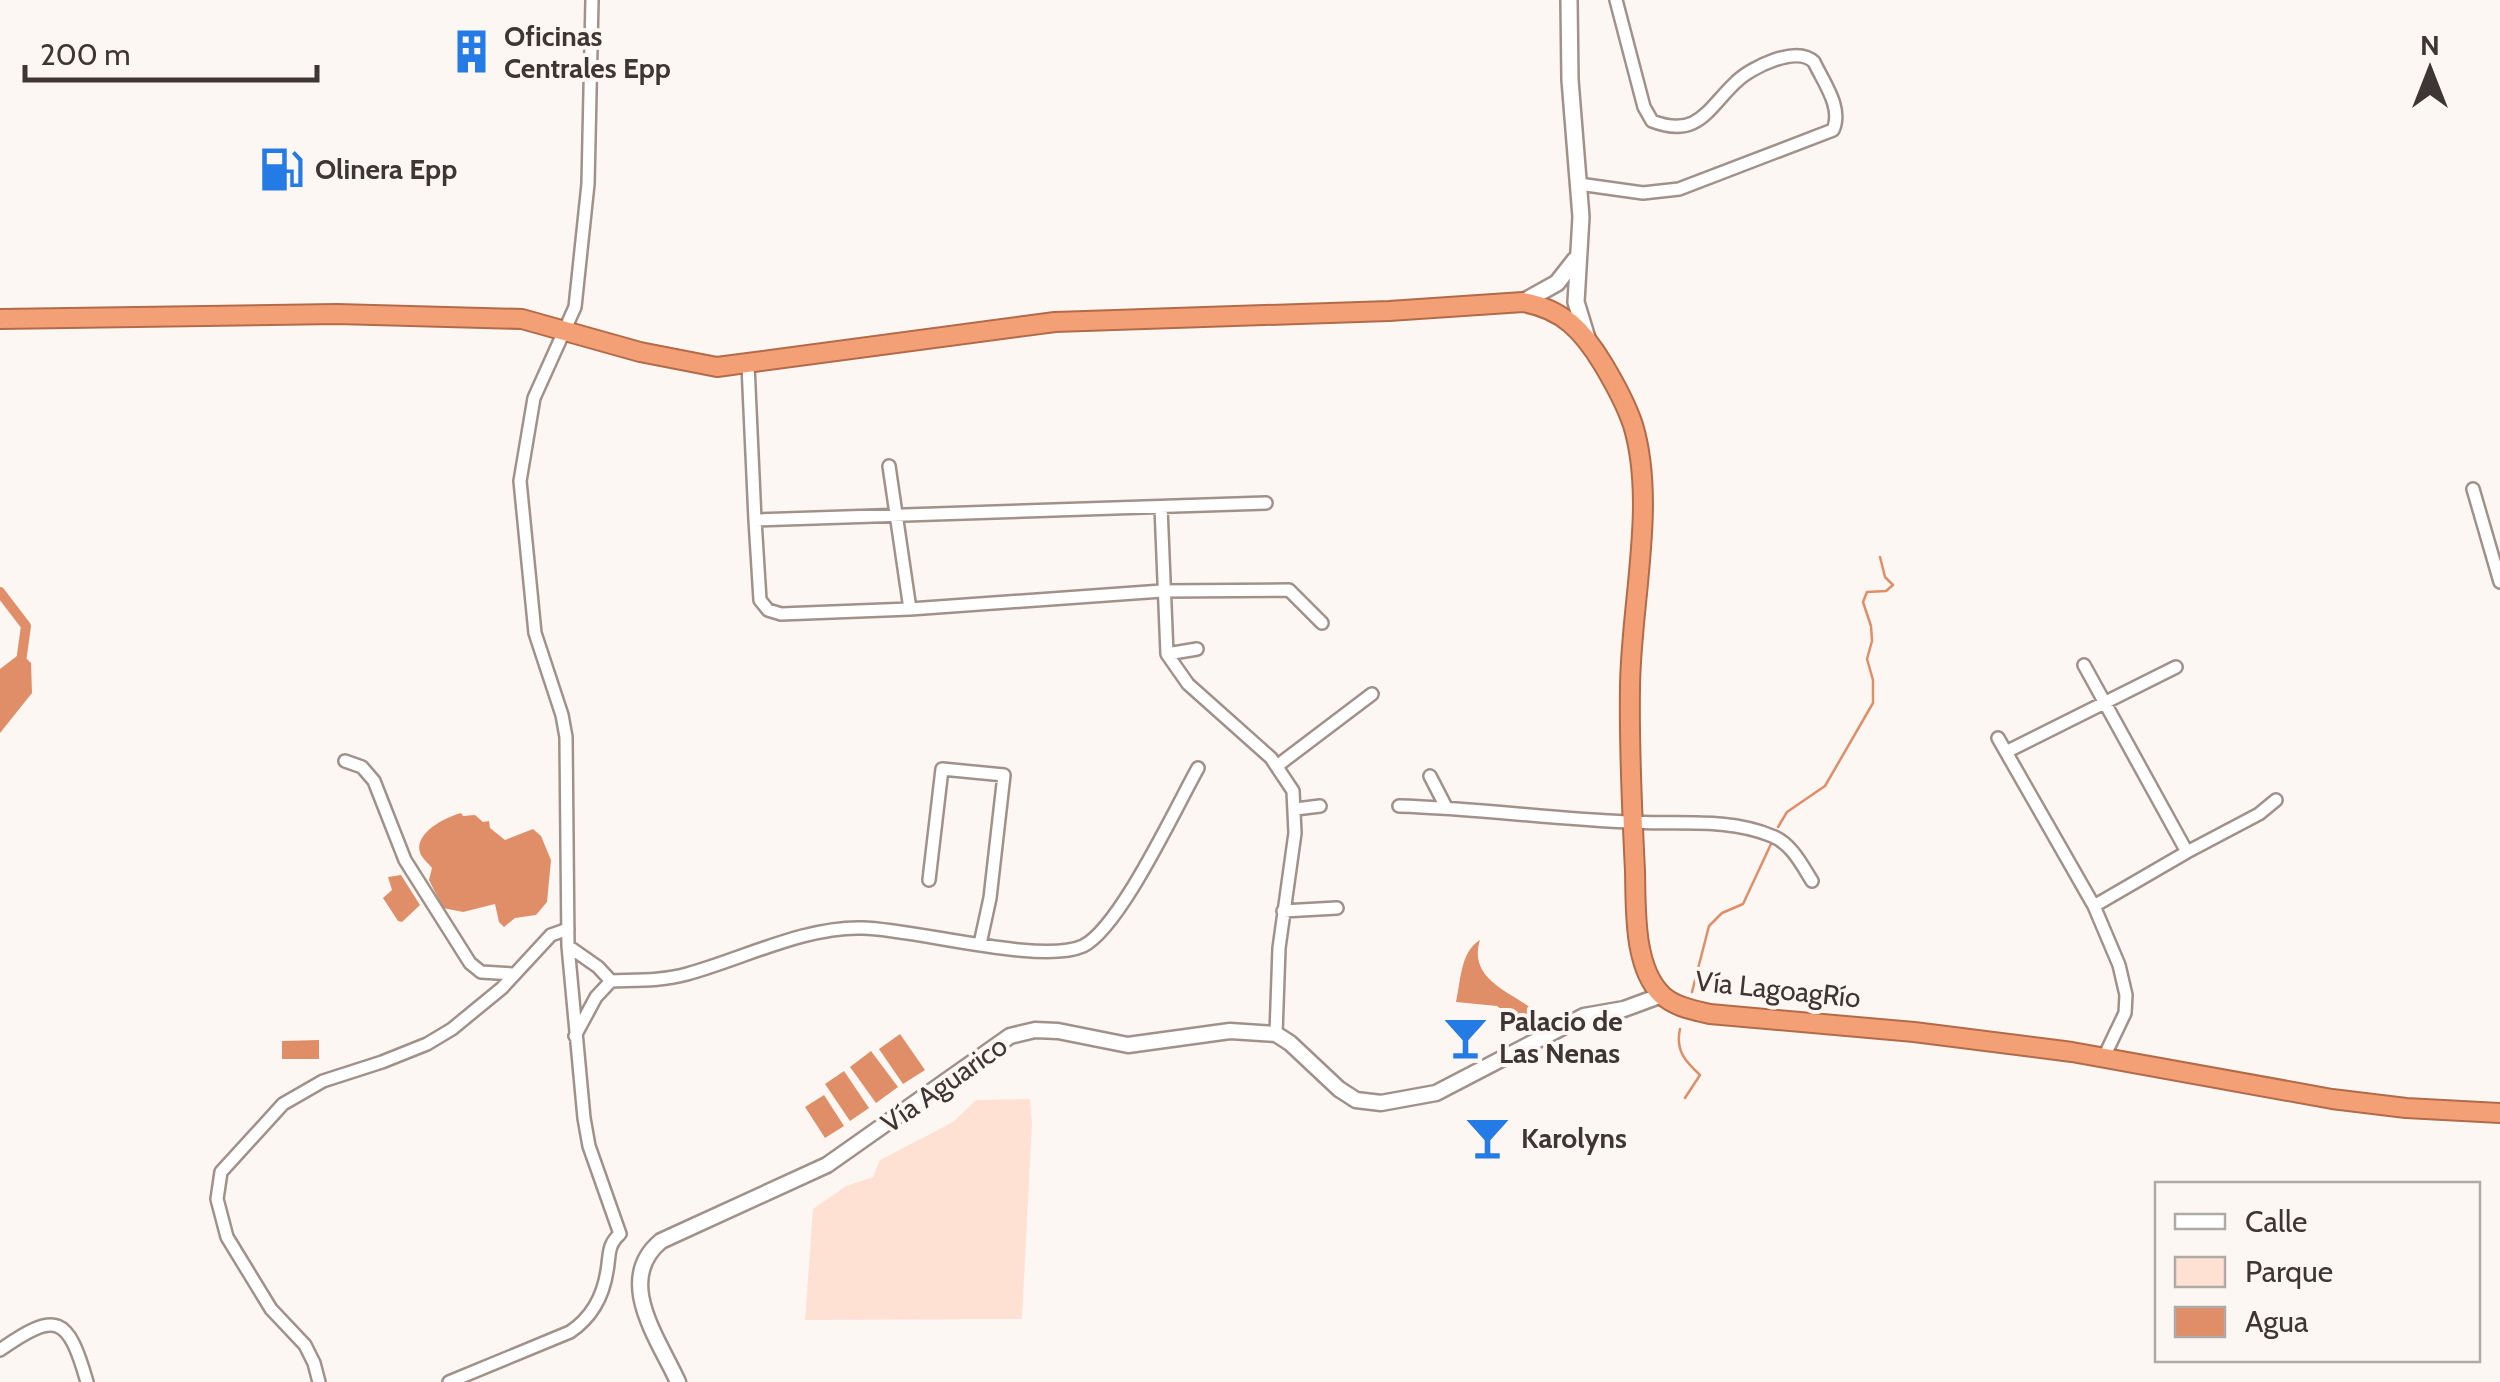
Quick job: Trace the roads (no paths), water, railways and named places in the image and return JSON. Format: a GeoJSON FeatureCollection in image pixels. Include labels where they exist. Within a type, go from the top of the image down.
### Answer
{"type":"FeatureCollection","features":[{"type":"Feature","properties":{"kind":"highway"},"geometry":{"type":"LineString","coordinates":[[0,319],[522,319],[694,364],[748,365],[1055,322],[1389,311],[1523,302],[1559,314],[1587,338]]}},
{"type":"Feature","properties":{"kind":"highway","name":"Vía LagoagRío"},"geometry":{"type":"LineString","coordinates":[[1587,338],[1627,410],[1640,461],[1639,573],[1630,689],[1632,823],[1642,952],[1648,972],[1662,994],[1680,1007],[1710,1014],[1914,1032],[2103,1059],[2332,1099],[2500,1113]]}},
{"type":"Feature","properties":{"kind":"main road"},"geometry":{"type":"LineString","coordinates":[[1568,0],[1581,217],[1576,302],[1587,338]]}},
{"type":"Feature","properties":{"kind":"main road"},"geometry":{"type":"LineString","coordinates":[[1523,302],[1557,283],[1578,256]]}},
{"type":"Feature","properties":{"kind":"street"},"geometry":{"type":"LineString","coordinates":[[449,1382],[570,1332],[586,1321],[607,1274],[610,1245],[620,1234],[588,1146],[568,946],[566,737],[535,633],[520,481],[534,398],[576,306],[588,184],[592,0]]}},
{"type":"Feature","properties":{"kind":"street"},"geometry":{"type":"LineString","coordinates":[[1579,184],[1643,193],[1679,190],[1833,130],[1836,125],[1837,110],[1814,62],[1800,55],[1740,78],[1712,110],[1688,126],[1675,127],[1652,120],[1644,107],[1616,0]]}},
{"type":"Feature","properties":{"kind":"street"},"geometry":{"type":"LineString","coordinates":[[748,365],[760,600],[768,610],[781,614],[1162,591],[1290,590],[1322,624]]}},
{"type":"Feature","properties":{"kind":"street"},"geometry":{"type":"LineString","coordinates":[[889,466],[910,609]]}},
{"type":"Feature","properties":{"kind":"street"},"geometry":{"type":"LineString","coordinates":[[2473,489],[2500,582]]}},
{"type":"Feature","properties":{"kind":"street"},"geometry":{"type":"LineString","coordinates":[[755,520],[1266,503]]}},
{"type":"Feature","properties":{"kind":"street"},"geometry":{"type":"LineString","coordinates":[[1161,508],[1166,654],[1188,684],[1278,766],[1292,791],[1296,809],[1296,833],[1282,911],[1276,1034],[1356,1100],[1404,1101],[1436,1093],[1584,1016],[1624,1009],[1662,994]]}},
{"type":"Feature","properties":{"kind":"street"},"geometry":{"type":"LineString","coordinates":[[1166,654],[1197,650]]}},
{"type":"Feature","properties":{"kind":"street"},"geometry":{"type":"LineString","coordinates":[[2084,664],[2187,852]]}},
{"type":"Feature","properties":{"kind":"street"},"geometry":{"type":"LineString","coordinates":[[2006,752],[2176,667]]}},
{"type":"Feature","properties":{"kind":"street"},"geometry":{"type":"LineString","coordinates":[[1278,766],[1372,694]]}},
{"type":"Feature","properties":{"kind":"street"},"geometry":{"type":"LineString","coordinates":[[1998,738],[2094,906],[2119,965],[2126,995],[2125,1013],[2103,1059]]}},
{"type":"Feature","properties":{"kind":"street"},"geometry":{"type":"LineString","coordinates":[[345,761],[362,767],[374,781],[405,860],[470,963],[481,972],[513,974]]}},
{"type":"Feature","properties":{"kind":"street"},"geometry":{"type":"LineString","coordinates":[[575,1036],[596,997],[611,981],[670,978],[750,952],[849,928],[882,929],[980,944],[1068,949],[1081,946],[1106,926],[1124,901],[1198,768]]}},
{"type":"Feature","properties":{"kind":"street"},"geometry":{"type":"LineString","coordinates":[[929,880],[942,769],[1004,775],[990,898],[980,944]]}},
{"type":"Feature","properties":{"kind":"street"},"geometry":{"type":"LineString","coordinates":[[1430,776],[1446,807]]}},
{"type":"Feature","properties":{"kind":"street"},"geometry":{"type":"LineString","coordinates":[[2094,906],[2231,830],[2276,800]]}},
{"type":"Feature","properties":{"kind":"street"},"geometry":{"type":"LineString","coordinates":[[1296,809],[1320,806]]}},
{"type":"Feature","properties":{"kind":"street"},"geometry":{"type":"LineString","coordinates":[[1400,806],[1632,823],[1702,823],[1774,836],[1797,856],[1812,881]]}},
{"type":"Feature","properties":{"kind":"street"},"geometry":{"type":"LineString","coordinates":[[1282,911],[1337,908]]}},
{"type":"Feature","properties":{"kind":"street"},"geometry":{"type":"LineString","coordinates":[[319,1382],[304,1344],[271,1308],[227,1236],[218,1199],[221,1172],[294,1096],[323,1081],[427,1044],[472,1015],[551,935],[568,929]]}},
{"type":"Feature","properties":{"kind":"street"},"geometry":{"type":"LineString","coordinates":[[568,946],[611,981]]}},
{"type":"Feature","properties":{"kind":"street","name":"Vía Aguarico"},"geometry":{"type":"LineString","coordinates":[[678,1382],[642,1306],[640,1267],[646,1254],[661,1241],[827,1165],[1010,1036],[1035,1030],[1058,1031],[1128,1045],[1230,1031],[1276,1034]]}},
{"type":"Feature","properties":{"kind":"street"},"geometry":{"type":"LineString","coordinates":[[0,1350],[38,1325],[54,1324],[64,1329],[76,1344],[88,1382]]}},
{"type":"Feature","properties":{"kind":"water"},"geometry":{"type":"Polygon","coordinates":[[[17,656],[24,656],[31,663],[32,693],[0,733],[0,669],[17,656]]]}},
{"type":"Feature","properties":{"kind":"water"},"geometry":{"type":"Polygon","coordinates":[[[461,813],[489,821],[490,828],[505,840],[533,829],[541,836],[551,860],[547,902],[536,915],[515,918],[504,927],[495,904],[463,912],[443,908],[429,880],[432,868],[419,847],[432,828],[461,813]]]}},
{"type":"Feature","properties":{"kind":"water"},"geometry":{"type":"Polygon","coordinates":[[[401,875],[420,905],[402,922],[383,898],[392,890],[388,877],[401,875]]]}},
{"type":"Feature","properties":{"kind":"water"},"geometry":{"type":"Polygon","coordinates":[[[1480,940],[1478,953],[1485,974],[1531,1008],[1527,1023],[1516,1021],[1497,1006],[1456,1002],[1465,959],[1480,940]]]}},
{"type":"Feature","properties":{"kind":"water"},"geometry":{"type":"Polygon","coordinates":[[[900,1034],[925,1070],[903,1084],[879,1049],[900,1034]]]}},
{"type":"Feature","properties":{"kind":"water"},"geometry":{"type":"Polygon","coordinates":[[[319,1040],[319,1059],[282,1059],[282,1041],[319,1040]]]}},
{"type":"Feature","properties":{"kind":"water"},"geometry":{"type":"Polygon","coordinates":[[[871,1051],[898,1087],[876,1103],[850,1067],[871,1051]]]}},
{"type":"Feature","properties":{"kind":"water"},"geometry":{"type":"Polygon","coordinates":[[[844,1071],[869,1108],[850,1121],[825,1084],[844,1071]]]}},
{"type":"Feature","properties":{"kind":"water"},"geometry":{"type":"Polygon","coordinates":[[[824,1095],[844,1126],[825,1138],[805,1107],[824,1095]]]}},
{"type":"Feature","properties":{"kind":"waterway"},"geometry":{"type":"LineString","coordinates":[[1778,827],[1787,812],[1825,786],[1873,703],[1873,680],[1867,659],[1871,626],[1863,602],[1867,592],[1886,591],[1893,585],[1885,577],[1880,557]]}},
{"type":"Feature","properties":{"kind":"waterway"},"geometry":{"type":"LineString","coordinates":[[0,592],[26,626],[21,662]]}},
{"type":"Feature","properties":{"kind":"waterway"},"geometry":{"type":"LineString","coordinates":[[1692,992],[1709,926],[1722,913],[1743,904],[1771,844]]}},
{"type":"Feature","properties":{"kind":"waterway"},"geometry":{"type":"LineString","coordinates":[[1680,1029],[1680,1050],[1700,1075],[1685,1098]]}},
{"type":"Feature","properties":{"kind":"place","name":"Oficinas Centrales Epp"},"geometry":{"type":"Point","coordinates":[471,52]}},
{"type":"Feature","properties":{"kind":"place","name":"Olinera Epp"},"geometry":{"type":"Point","coordinates":[282,169]}},
{"type":"Feature","properties":{"kind":"place","name":"Palacio de Las Nenas"},"geometry":{"type":"Point","coordinates":[1466,1037]}},
{"type":"Feature","properties":{"kind":"place","name":"Karolyns"},"geometry":{"type":"Point","coordinates":[1488,1138]}}]}
